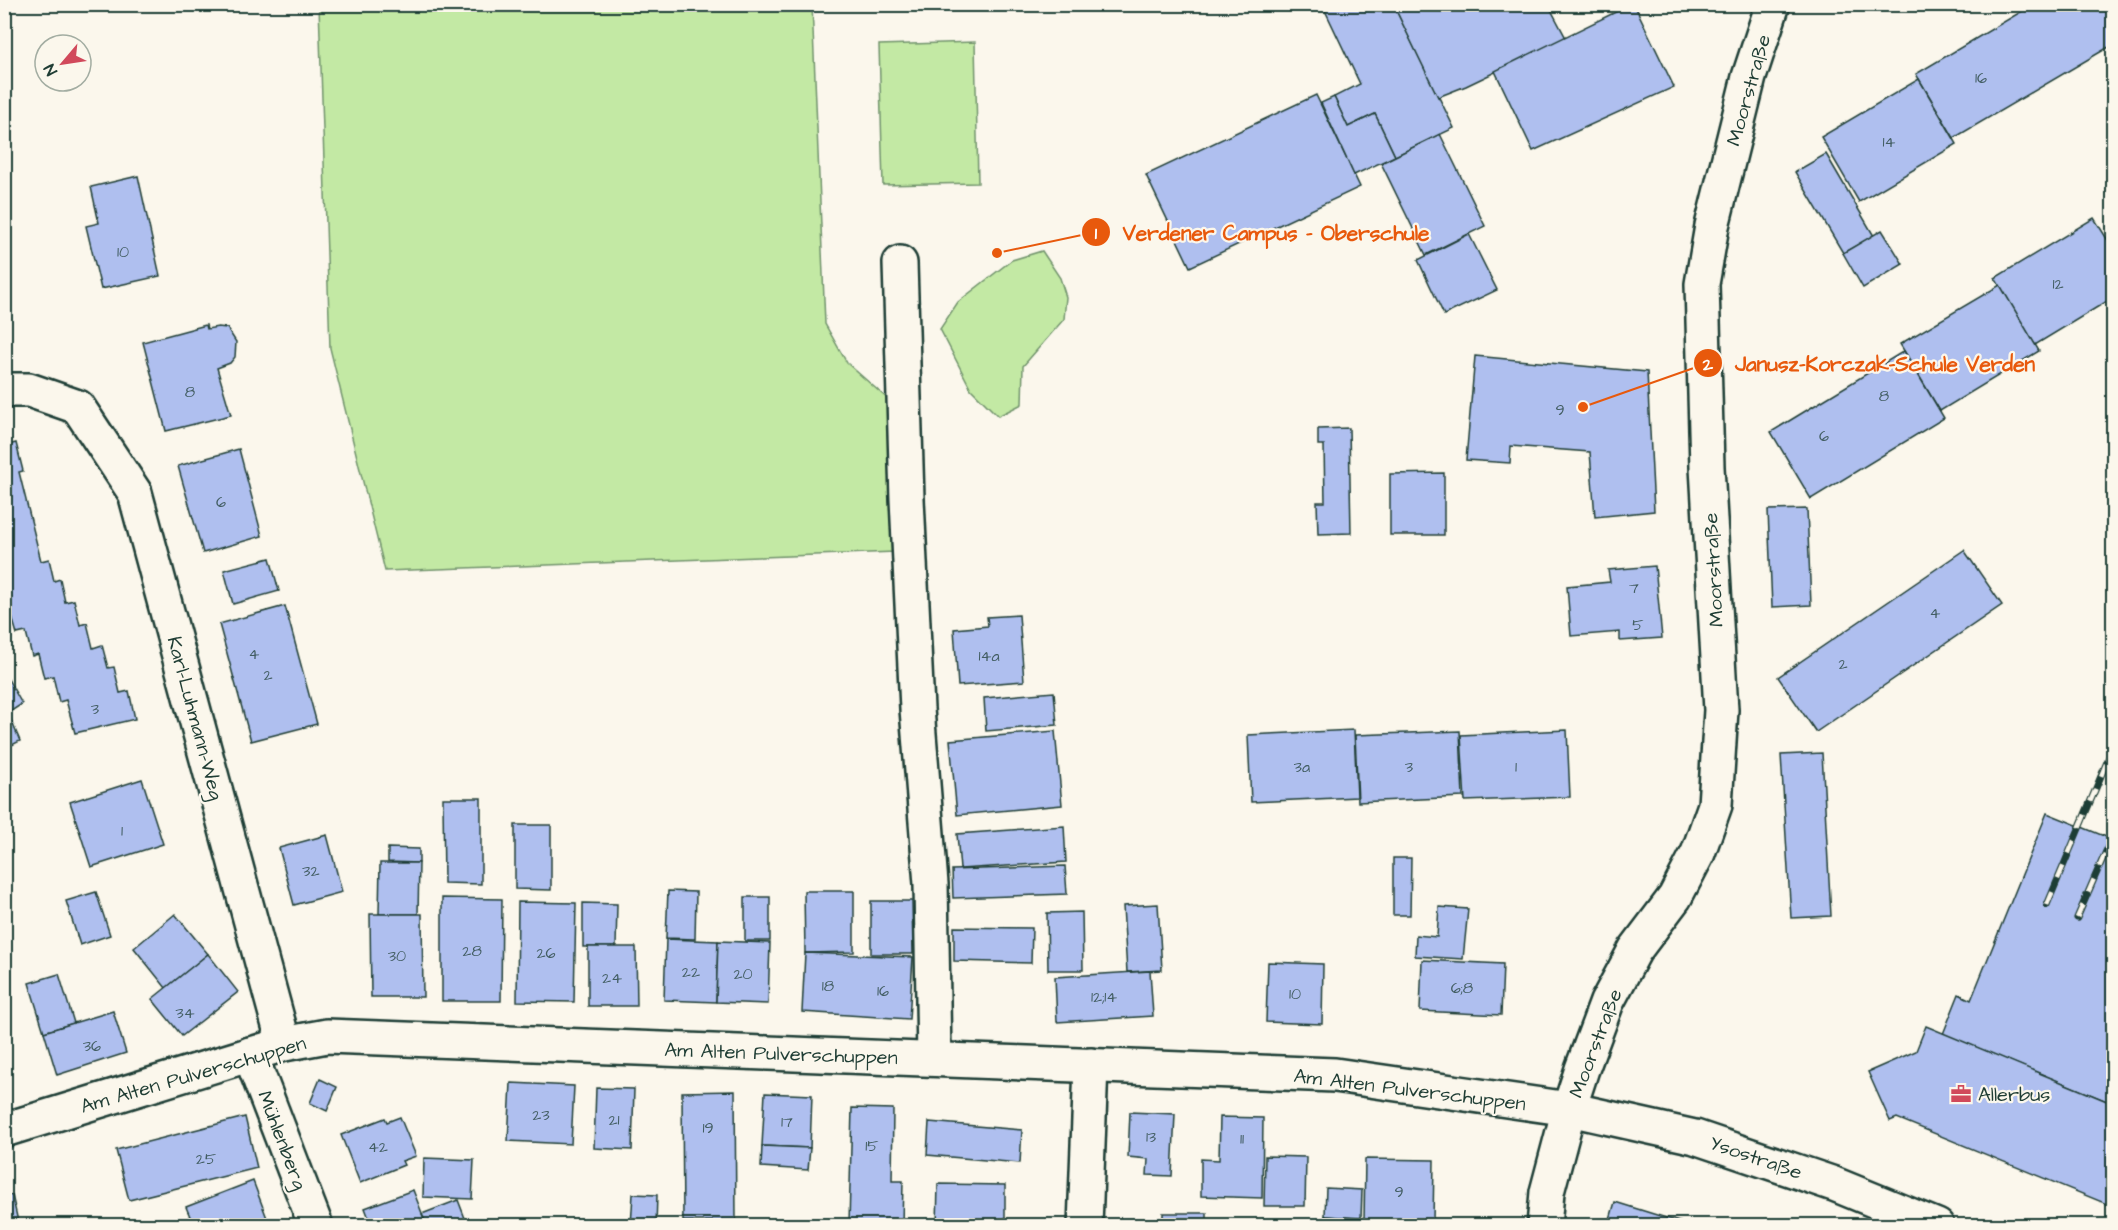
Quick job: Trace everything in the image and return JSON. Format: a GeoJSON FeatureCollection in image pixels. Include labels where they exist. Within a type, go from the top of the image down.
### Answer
{"type":"FeatureCollection","features":[{"type":"Feature","properties":{"kind":"street","name":"Moorstraße"},"geometry":{"type":"LineString","coordinates":[[1544,1226],[1547,1192],[1569,1109],[1607,1002],[1635,950],[1675,897],[1698,854],[1715,805],[1721,710],[1707,467],[1702,284],[1712,226],[1749,77],[1773,4]]}},
{"type":"Feature","properties":{"kind":"street"},"geometry":{"type":"LineString","coordinates":[[900,262],[916,686],[931,884],[934,1059]]}},
{"type":"Feature","properties":{"kind":"street","name":"Karl-Luhmann-Weg"},"geometry":{"type":"LineString","coordinates":[[4,390],[28,390],[78,406],[135,493],[284,1044]]}},
{"type":"Feature","properties":{"kind":"street","name":"Am Alten Pulverschuppen"},"geometry":{"type":"LineString","coordinates":[[4,1130],[284,1044],[327,1036],[1335,1075],[1569,1109]]}},
{"type":"Feature","properties":{"kind":"street","name":"Mühlenberg"},"geometry":{"type":"LineString","coordinates":[[250,1054],[316,1226]]}},
{"type":"Feature","properties":{"kind":"street"},"geometry":{"type":"LineString","coordinates":[[1086,1226],[1091,1065]]}},
{"type":"Feature","properties":{"kind":"street","name":"Ysostraße"},"geometry":{"type":"LineString","coordinates":[[1569,1109],[1695,1137],[1834,1184],[1937,1226]]}},
{"type":"Feature","properties":{"kind":"green space"},"geometry":{"type":"Polygon","coordinates":[[[319,5],[812,5],[825,324],[847,363],[890,401],[895,552],[385,571],[330,348],[319,5]]]}},
{"type":"Feature","properties":{"kind":"green space"},"geometry":{"type":"Polygon","coordinates":[[[975,42],[978,183],[883,185],[879,45],[975,42]]]}},
{"type":"Feature","properties":{"kind":"green space"},"geometry":{"type":"Polygon","coordinates":[[[1042,251],[1060,278],[1066,297],[1064,319],[1023,366],[1022,404],[998,416],[971,389],[940,329],[958,302],[1012,260],[1042,251]]]}},
{"type":"Feature","properties":{"kind":"building"},"geometry":{"type":"Polygon","coordinates":[[[1322,4],[1393,4],[1454,128],[1395,156],[1375,114],[1348,127],[1334,97],[1360,84],[1322,4]]]}},
{"type":"Feature","properties":{"kind":"building"},"geometry":{"type":"Polygon","coordinates":[[[1393,4],[1552,4],[1549,6],[1566,38],[1438,97],[1393,4]]]}},
{"type":"Feature","properties":{"kind":"building"},"geometry":{"type":"Polygon","coordinates":[[[1632,4],[1674,87],[1533,151],[1495,71],[1632,4]]]}},
{"type":"Feature","properties":{"kind":"building"},"geometry":{"type":"Polygon","coordinates":[[[2034,4],[2114,4],[2114,44],[1954,138],[1916,74],[2034,4]]]}},
{"type":"Feature","properties":{"kind":"building"},"geometry":{"type":"Polygon","coordinates":[[[1919,79],[1957,144],[1859,202],[1821,137],[1919,79]]]}},
{"type":"Feature","properties":{"kind":"building"},"geometry":{"type":"Polygon","coordinates":[[[1316,95],[1360,187],[1190,267],[1146,175],[1316,95]]]}},
{"type":"Feature","properties":{"kind":"building"},"geometry":{"type":"Polygon","coordinates":[[[1334,97],[1348,127],[1375,114],[1395,156],[1354,175],[1321,103],[1334,97]]]}},
{"type":"Feature","properties":{"kind":"building"},"geometry":{"type":"Polygon","coordinates":[[[1440,134],[1485,226],[1426,255],[1381,163],[1440,134]]]}},
{"type":"Feature","properties":{"kind":"building"},"geometry":{"type":"Polygon","coordinates":[[[1826,154],[1874,236],[1843,253],[1795,172],[1826,154]]]}},
{"type":"Feature","properties":{"kind":"building"},"geometry":{"type":"Polygon","coordinates":[[[138,176],[160,276],[101,289],[86,226],[99,223],[91,187],[138,176]]]}},
{"type":"Feature","properties":{"kind":"building"},"geometry":{"type":"Polygon","coordinates":[[[2094,218],[2114,250],[2114,297],[2035,345],[1995,278],[2094,218]]]}},
{"type":"Feature","properties":{"kind":"building"},"geometry":{"type":"Polygon","coordinates":[[[1882,230],[1903,264],[1863,288],[1843,253],[1882,230]]]}},
{"type":"Feature","properties":{"kind":"building"},"geometry":{"type":"Polygon","coordinates":[[[1469,234],[1497,290],[1444,315],[1418,260],[1469,234]]]}},
{"type":"Feature","properties":{"kind":"building"},"geometry":{"type":"Polygon","coordinates":[[[2000,285],[2039,351],[1940,411],[1900,344],[2000,285]]]}},
{"type":"Feature","properties":{"kind":"building"},"geometry":{"type":"Polygon","coordinates":[[[206,325],[207,329],[227,328],[236,342],[235,357],[230,363],[217,368],[231,415],[166,431],[143,342],[206,325]]]}},
{"type":"Feature","properties":{"kind":"building"},"geometry":{"type":"Polygon","coordinates":[[[1904,351],[1944,418],[1811,499],[1771,432],[1904,351]]]}},
{"type":"Feature","properties":{"kind":"building"},"geometry":{"type":"Polygon","coordinates":[[[1475,356],[1647,372],[1654,511],[1595,517],[1590,452],[1511,446],[1510,463],[1466,460],[1475,356]]]}},
{"type":"Feature","properties":{"kind":"building"},"geometry":{"type":"Polygon","coordinates":[[[1349,428],[1351,533],[1318,534],[1317,502],[1325,502],[1324,445],[1318,445],[1318,429],[1349,428]]]}},
{"type":"Feature","properties":{"kind":"building"},"geometry":{"type":"Polygon","coordinates":[[[16,443],[23,471],[19,472],[41,561],[49,559],[54,581],[60,579],[65,602],[74,600],[80,625],[87,623],[93,648],[102,645],[108,668],[114,667],[120,693],[129,691],[135,719],[75,733],[66,700],[59,702],[53,676],[44,678],[38,654],[32,656],[26,632],[17,634],[10,610],[4,611],[4,446],[16,443]]]}},
{"type":"Feature","properties":{"kind":"building"},"geometry":{"type":"Polygon","coordinates":[[[239,449],[262,536],[203,553],[178,466],[239,449]]]}},
{"type":"Feature","properties":{"kind":"building"},"geometry":{"type":"Polygon","coordinates":[[[1444,473],[1444,535],[1390,535],[1390,474],[1444,473]]]}},
{"type":"Feature","properties":{"kind":"building"},"geometry":{"type":"Polygon","coordinates":[[[1807,509],[1811,605],[1772,607],[1768,510],[1807,509]]]}},
{"type":"Feature","properties":{"kind":"building"},"geometry":{"type":"Polygon","coordinates":[[[1964,550],[2002,605],[1816,732],[1778,677],[1964,550]]]}},
{"type":"Feature","properties":{"kind":"building"},"geometry":{"type":"Polygon","coordinates":[[[270,558],[279,591],[233,604],[224,570],[270,558]]]}},
{"type":"Feature","properties":{"kind":"building"},"geometry":{"type":"Polygon","coordinates":[[[1655,566],[1662,638],[1620,641],[1620,632],[1571,636],[1567,586],[1610,582],[1608,570],[1655,566]]]}},
{"type":"Feature","properties":{"kind":"building"},"geometry":{"type":"Polygon","coordinates":[[[285,606],[317,724],[251,741],[219,624],[285,606]]]}},
{"type":"Feature","properties":{"kind":"building"},"geometry":{"type":"Polygon","coordinates":[[[1019,615],[1024,681],[958,686],[954,629],[988,626],[987,617],[1019,615]]]}},
{"type":"Feature","properties":{"kind":"building"},"geometry":{"type":"Polygon","coordinates":[[[4,672],[22,704],[8,713],[20,741],[4,749],[4,672]]]}},
{"type":"Feature","properties":{"kind":"building"},"geometry":{"type":"Polygon","coordinates":[[[1054,692],[1057,725],[986,731],[984,698],[1054,692]]]}},
{"type":"Feature","properties":{"kind":"building"},"geometry":{"type":"Polygon","coordinates":[[[1354,730],[1357,797],[1251,802],[1248,735],[1354,730]]]}},
{"type":"Feature","properties":{"kind":"building"},"geometry":{"type":"Polygon","coordinates":[[[1567,730],[1570,797],[1465,801],[1461,735],[1567,730]]]}},
{"type":"Feature","properties":{"kind":"building"},"geometry":{"type":"Polygon","coordinates":[[[1055,731],[1062,805],[957,815],[950,740],[1055,731]]]}},
{"type":"Feature","properties":{"kind":"building"},"geometry":{"type":"Polygon","coordinates":[[[1460,731],[1463,797],[1358,802],[1355,735],[1460,731]]]}},
{"type":"Feature","properties":{"kind":"building"},"geometry":{"type":"Polygon","coordinates":[[[1822,753],[1831,916],[1791,918],[1781,755],[1822,753]]]}},
{"type":"Feature","properties":{"kind":"building"},"geometry":{"type":"Polygon","coordinates":[[[142,779],[163,844],[91,867],[70,802],[142,779]]]}},
{"type":"Feature","properties":{"kind":"building"},"geometry":{"type":"Polygon","coordinates":[[[443,798],[481,798],[481,884],[444,883],[443,798]]]}},
{"type":"Feature","properties":{"kind":"building"},"geometry":{"type":"Polygon","coordinates":[[[2047,813],[2114,840],[2114,1104],[1943,1034],[1959,994],[1971,1000],[2047,813]]]}},
{"type":"Feature","properties":{"kind":"building"},"geometry":{"type":"Polygon","coordinates":[[[515,825],[551,825],[551,890],[515,889],[515,825]]]}},
{"type":"Feature","properties":{"kind":"building"},"geometry":{"type":"Polygon","coordinates":[[[1064,826],[1066,862],[960,869],[957,834],[1064,826]]]}},
{"type":"Feature","properties":{"kind":"building"},"geometry":{"type":"Polygon","coordinates":[[[327,835],[342,892],[294,905],[279,848],[327,835]]]}},
{"type":"Feature","properties":{"kind":"building"},"geometry":{"type":"Polygon","coordinates":[[[388,848],[419,849],[419,863],[388,862],[388,848]]]}},
{"type":"Feature","properties":{"kind":"building"},"geometry":{"type":"Polygon","coordinates":[[[1393,858],[1411,858],[1410,915],[1393,915],[1393,858]]]}},
{"type":"Feature","properties":{"kind":"building"},"geometry":{"type":"Polygon","coordinates":[[[380,863],[419,863],[418,914],[379,914],[380,863]]]}},
{"type":"Feature","properties":{"kind":"building"},"geometry":{"type":"Polygon","coordinates":[[[1065,866],[1067,894],[953,898],[952,870],[1065,866]]]}},
{"type":"Feature","properties":{"kind":"building"},"geometry":{"type":"Polygon","coordinates":[[[668,891],[696,892],[695,939],[666,938],[668,891]]]}},
{"type":"Feature","properties":{"kind":"building"},"geometry":{"type":"Polygon","coordinates":[[[804,891],[854,891],[854,952],[805,953],[804,891]]]}},
{"type":"Feature","properties":{"kind":"building"},"geometry":{"type":"Polygon","coordinates":[[[96,892],[110,935],[80,945],[66,901],[96,892]]]}},
{"type":"Feature","properties":{"kind":"building"},"geometry":{"type":"Polygon","coordinates":[[[745,897],[770,897],[770,941],[745,941],[745,897]]]}},
{"type":"Feature","properties":{"kind":"building"},"geometry":{"type":"Polygon","coordinates":[[[442,898],[502,899],[501,1001],[442,1001],[442,898]]]}},
{"type":"Feature","properties":{"kind":"building"},"geometry":{"type":"Polygon","coordinates":[[[871,901],[912,901],[913,954],[871,954],[871,901]]]}},
{"type":"Feature","properties":{"kind":"building"},"geometry":{"type":"Polygon","coordinates":[[[518,902],[576,903],[574,1002],[517,1001],[518,902]]]}},
{"type":"Feature","properties":{"kind":"building"},"geometry":{"type":"Polygon","coordinates":[[[583,903],[617,904],[616,947],[583,947],[583,903]]]}},
{"type":"Feature","properties":{"kind":"building"},"geometry":{"type":"Polygon","coordinates":[[[1158,904],[1162,970],[1127,972],[1123,906],[1158,904]]]}},
{"type":"Feature","properties":{"kind":"building"},"geometry":{"type":"Polygon","coordinates":[[[1439,907],[1468,909],[1463,959],[1415,956],[1416,935],[1437,937],[1439,907]]]}},
{"type":"Feature","properties":{"kind":"building"},"geometry":{"type":"Polygon","coordinates":[[[1082,912],[1083,970],[1048,970],[1047,913],[1082,912]]]}},
{"type":"Feature","properties":{"kind":"building"},"geometry":{"type":"Polygon","coordinates":[[[175,914],[208,954],[166,988],[134,948],[175,914]]]}},
{"type":"Feature","properties":{"kind":"building"},"geometry":{"type":"Polygon","coordinates":[[[370,914],[422,914],[423,997],[371,997],[370,914]]]}},
{"type":"Feature","properties":{"kind":"building"},"geometry":{"type":"Polygon","coordinates":[[[954,927],[1032,928],[1031,963],[954,961],[954,927]]]}},
{"type":"Feature","properties":{"kind":"building"},"geometry":{"type":"Polygon","coordinates":[[[666,939],[718,941],[716,1002],[664,1000],[666,939]]]}},
{"type":"Feature","properties":{"kind":"building"},"geometry":{"type":"Polygon","coordinates":[[[718,941],[770,943],[768,1004],[716,1002],[718,941]]]}},
{"type":"Feature","properties":{"kind":"building"},"geometry":{"type":"Polygon","coordinates":[[[588,947],[636,947],[637,1006],[588,1006],[588,947]]]}},
{"type":"Feature","properties":{"kind":"building"},"geometry":{"type":"Polygon","coordinates":[[[805,953],[913,957],[909,1019],[802,1012],[805,953]]]}},
{"type":"Feature","properties":{"kind":"building"},"geometry":{"type":"Polygon","coordinates":[[[208,954],[238,992],[182,1036],[152,999],[208,954]]]}},
{"type":"Feature","properties":{"kind":"building"},"geometry":{"type":"Polygon","coordinates":[[[1422,960],[1503,964],[1501,1015],[1420,1011],[1422,960]]]}},
{"type":"Feature","properties":{"kind":"building"},"geometry":{"type":"Polygon","coordinates":[[[1268,962],[1323,964],[1322,1024],[1266,1022],[1268,962]]]}},
{"type":"Feature","properties":{"kind":"building"},"geometry":{"type":"Polygon","coordinates":[[[1150,971],[1153,1016],[1057,1022],[1055,977],[1150,971]]]}},
{"type":"Feature","properties":{"kind":"building"},"geometry":{"type":"Polygon","coordinates":[[[59,974],[74,1023],[44,1032],[29,983],[59,974]]]}},
{"type":"Feature","properties":{"kind":"building"},"geometry":{"type":"Polygon","coordinates":[[[113,1011],[126,1053],[57,1075],[44,1032],[113,1011]]]}},
{"type":"Feature","properties":{"kind":"building"},"geometry":{"type":"Polygon","coordinates":[[[4,1017],[11,1039],[4,1041],[4,1017]]]}},
{"type":"Feature","properties":{"kind":"building"},"geometry":{"type":"Polygon","coordinates":[[[1926,1026],[2114,1104],[2114,1207],[1897,1118],[1890,1121],[1868,1072],[1916,1051],[1926,1026]]]}},
{"type":"Feature","properties":{"kind":"building"},"geometry":{"type":"Polygon","coordinates":[[[320,1079],[337,1087],[327,1111],[310,1103],[320,1079]]]}},
{"type":"Feature","properties":{"kind":"building"},"geometry":{"type":"Polygon","coordinates":[[[511,1083],[574,1086],[571,1144],[508,1141],[511,1083]]]}},
{"type":"Feature","properties":{"kind":"building"},"geometry":{"type":"Polygon","coordinates":[[[596,1088],[634,1089],[632,1150],[594,1148],[596,1088]]]}},
{"type":"Feature","properties":{"kind":"building"},"geometry":{"type":"Polygon","coordinates":[[[735,1091],[736,1221],[683,1221],[682,1092],[735,1091]]]}},
{"type":"Feature","properties":{"kind":"building"},"geometry":{"type":"Polygon","coordinates":[[[765,1093],[812,1095],[810,1148],[762,1146],[765,1093]]]}},
{"type":"Feature","properties":{"kind":"building"},"geometry":{"type":"Polygon","coordinates":[[[852,1108],[893,1109],[892,1181],[903,1181],[902,1225],[849,1224],[852,1108]]]}},
{"type":"Feature","properties":{"kind":"building"},"geometry":{"type":"Polygon","coordinates":[[[1130,1112],[1175,1114],[1172,1176],[1147,1175],[1148,1159],[1128,1157],[1130,1112]]]}},
{"type":"Feature","properties":{"kind":"building"},"geometry":{"type":"Polygon","coordinates":[[[245,1117],[257,1168],[129,1200],[116,1150],[245,1117]]]}},
{"type":"Feature","properties":{"kind":"building"},"geometry":{"type":"Polygon","coordinates":[[[400,1117],[416,1156],[402,1161],[404,1165],[360,1183],[341,1135],[385,1118],[387,1122],[400,1117]]]}},
{"type":"Feature","properties":{"kind":"building"},"geometry":{"type":"Polygon","coordinates":[[[1220,1117],[1263,1118],[1262,1198],[1201,1196],[1201,1159],[1219,1160],[1220,1117]]]}},
{"type":"Feature","properties":{"kind":"building"},"geometry":{"type":"Polygon","coordinates":[[[929,1122],[1022,1130],[1020,1163],[927,1155],[929,1122]]]}},
{"type":"Feature","properties":{"kind":"building"},"geometry":{"type":"Polygon","coordinates":[[[762,1146],[810,1148],[808,1170],[761,1167],[762,1146]]]}},
{"type":"Feature","properties":{"kind":"building"},"geometry":{"type":"Polygon","coordinates":[[[1265,1156],[1306,1157],[1305,1206],[1264,1206],[1265,1156]]]}},
{"type":"Feature","properties":{"kind":"building"},"geometry":{"type":"Polygon","coordinates":[[[424,1158],[474,1160],[472,1199],[423,1197],[424,1158]]]}},
{"type":"Feature","properties":{"kind":"building"},"geometry":{"type":"Polygon","coordinates":[[[1365,1159],[1434,1160],[1433,1222],[1364,1221],[1365,1159]]]}},
{"type":"Feature","properties":{"kind":"building"},"geometry":{"type":"Polygon","coordinates":[[[253,1181],[270,1226],[194,1226],[186,1207],[253,1181]]]}},
{"type":"Feature","properties":{"kind":"building"},"geometry":{"type":"Polygon","coordinates":[[[938,1184],[1005,1185],[1005,1226],[937,1226],[938,1184]]]}},
{"type":"Feature","properties":{"kind":"building"},"geometry":{"type":"Polygon","coordinates":[[[1326,1188],[1362,1190],[1361,1218],[1325,1216],[1326,1188]]]}},
{"type":"Feature","properties":{"kind":"building"},"geometry":{"type":"Polygon","coordinates":[[[413,1190],[427,1226],[372,1226],[365,1208],[413,1190]]]}},
{"type":"Feature","properties":{"kind":"building"},"geometry":{"type":"Polygon","coordinates":[[[633,1194],[657,1195],[656,1226],[631,1226],[633,1194]]]}},
{"type":"Feature","properties":{"kind":"building"},"geometry":{"type":"Polygon","coordinates":[[[12,1195],[19,1226],[4,1226],[4,1197],[12,1195]]]}},
{"type":"Feature","properties":{"kind":"building"},"geometry":{"type":"Polygon","coordinates":[[[458,1200],[468,1226],[427,1226],[422,1214],[458,1200]]]}},
{"type":"Feature","properties":{"kind":"building"},"geometry":{"type":"Polygon","coordinates":[[[1615,1202],[1692,1226],[1608,1226],[1615,1202]]]}},
{"type":"Feature","properties":{"kind":"building"},"geometry":{"type":"Polygon","coordinates":[[[1163,1213],[1207,1213],[1207,1226],[1163,1226],[1163,1213]]]}},
{"type":"Feature","properties":{"kind":"building"},"geometry":{"type":"Polygon","coordinates":[[[1325,1216],[1355,1218],[1354,1226],[1325,1226],[1325,1216]]]}},
{"type":"Feature","properties":{"kind":"railway"},"geometry":{"type":"LineString","coordinates":[[2047,905],[2114,745]]}},
{"type":"Feature","properties":{"kind":"railway"},"geometry":{"type":"LineString","coordinates":[[2077,918],[2114,833]]}},
{"type":"Feature","properties":{"kind":"place","name":"Verdener Campus - Oberschule"},"geometry":{"type":"Point","coordinates":[997,253]}},
{"type":"Feature","properties":{"kind":"place","name":"Janusz-Korczak-Schule Verden"},"geometry":{"type":"Point","coordinates":[1583,407]}},
{"type":"Feature","properties":{"kind":"place","name":"Allerbus"},"geometry":{"type":"Point","coordinates":[1961,1094]}}]}
